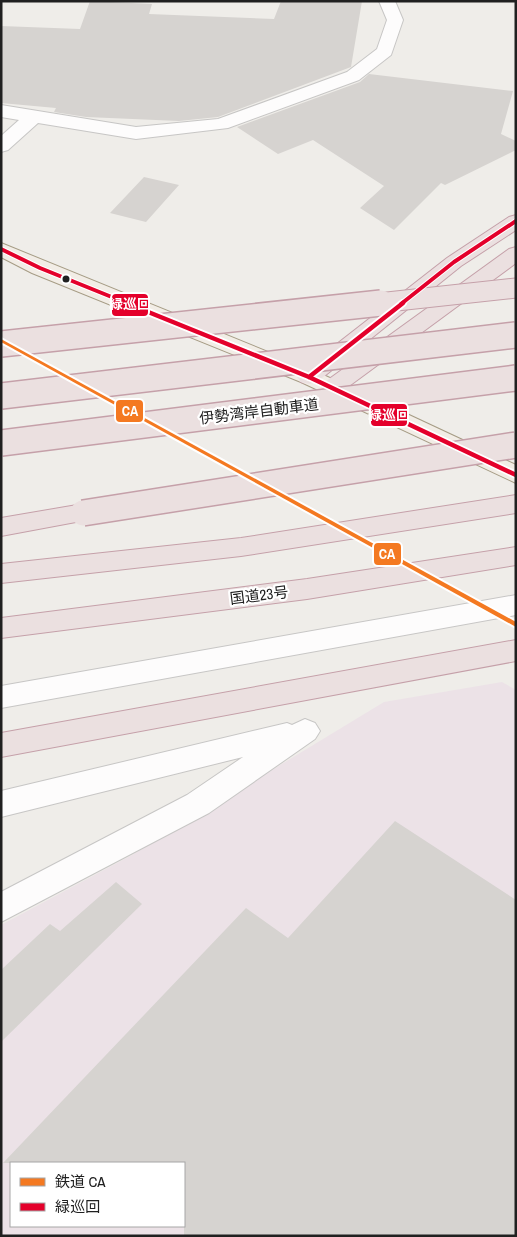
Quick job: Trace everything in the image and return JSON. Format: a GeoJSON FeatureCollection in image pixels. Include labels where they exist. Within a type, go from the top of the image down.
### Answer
{"type":"FeatureCollection","features":[{"type":"Feature","properties":{"kind":"highway"},"geometry":{"type":"LineString","coordinates":[[309,377],[454,262],[516,221]]}},
{"type":"Feature","properties":{"kind":"highway"},"geometry":{"type":"LineString","coordinates":[[333,387],[516,253]]}},
{"type":"Feature","properties":{"kind":"highway"},"geometry":{"type":"LineString","coordinates":[[1,344],[516,288]]}},
{"type":"Feature","properties":{"kind":"highway"},"geometry":{"type":"LineString","coordinates":[[1,396],[516,335]]}},
{"type":"Feature","properties":{"kind":"highway"},"geometry":{"type":"LineString","coordinates":[[1,382],[414,348]]}},
{"type":"Feature","properties":{"kind":"highway","name":"伊勢湾岸自動車道"},"geometry":{"type":"LineString","coordinates":[[1,442],[516,378]]}},
{"type":"Feature","properties":{"kind":"highway"},"geometry":{"type":"LineString","coordinates":[[1,527],[516,445]]}},
{"type":"Feature","properties":{"kind":"highway"},"geometry":{"type":"LineString","coordinates":[[1,574],[241,547],[516,504]]}},
{"type":"Feature","properties":{"kind":"highway","name":"国道23号"},"geometry":{"type":"LineString","coordinates":[[1,628],[307,589],[516,556]]}},
{"type":"Feature","properties":{"kind":"highway"},"geometry":{"type":"LineString","coordinates":[[1,745],[516,650]]}},
{"type":"Feature","properties":{"kind":"main road"},"geometry":{"type":"LineString","coordinates":[[1,249],[40,268],[333,387],[516,475]]}},
{"type":"Feature","properties":{"kind":"street"},"geometry":{"type":"LineString","coordinates":[[1,111],[136,133],[221,124],[353,76],[370,64],[385,51],[394,20],[387,1]]}},
{"type":"Feature","properties":{"kind":"street"},"geometry":{"type":"LineString","coordinates":[[1,146],[34,116]]}},
{"type":"Feature","properties":{"kind":"street"},"geometry":{"type":"LineString","coordinates":[[1,698],[516,605]]}},
{"type":"Feature","properties":{"kind":"street"},"geometry":{"type":"LineString","coordinates":[[1,804],[305,731],[198,804],[1,908]]}},
{"type":"Feature","properties":{"kind":"shaded area"},"geometry":{"type":"Polygon","coordinates":[[[502,682],[516,690],[516,1236],[1,1236],[1,925],[132,855],[384,702],[502,682]]]}},
{"type":"Feature","properties":{"kind":"building"},"geometry":{"type":"Polygon","coordinates":[[[90,1],[152,4],[149,14],[274,19],[281,1],[362,1],[351,67],[218,117],[179,121],[86,117],[54,112],[56,108],[1,103],[1,26],[80,29],[90,1]]]}},
{"type":"Feature","properties":{"kind":"building"},"geometry":{"type":"Polygon","coordinates":[[[369,74],[513,91],[501,134],[516,141],[516,150],[445,185],[441,183],[394,230],[360,208],[384,186],[313,140],[278,154],[237,127],[360,82],[369,74]]]}},
{"type":"Feature","properties":{"kind":"building"},"geometry":{"type":"Polygon","coordinates":[[[144,177],[179,185],[146,222],[110,213],[144,177]]]}},
{"type":"Feature","properties":{"kind":"building"},"geometry":{"type":"Polygon","coordinates":[[[395,821],[516,900],[516,1236],[184,1236],[185,1162],[3,1163],[246,908],[288,938],[395,821]]]}},
{"type":"Feature","properties":{"kind":"building"},"geometry":{"type":"Polygon","coordinates":[[[116,882],[142,904],[1,1042],[1,970],[50,924],[60,931],[116,882]]]}},
{"type":"Feature","properties":{"kind":"rail line","name":"CA"},"geometry":{"type":"LineString","coordinates":[[1,340],[516,625]]}},
{"type":"Feature","properties":{"kind":"transit line","name":"緑巡回"},"geometry":{"type":"LineString","coordinates":[[309,377],[454,262],[516,221]]}},
{"type":"Feature","properties":{"kind":"transit line","name":"緑巡回"},"geometry":{"type":"LineString","coordinates":[[1,249],[40,268],[309,377],[516,475]]}}]}
